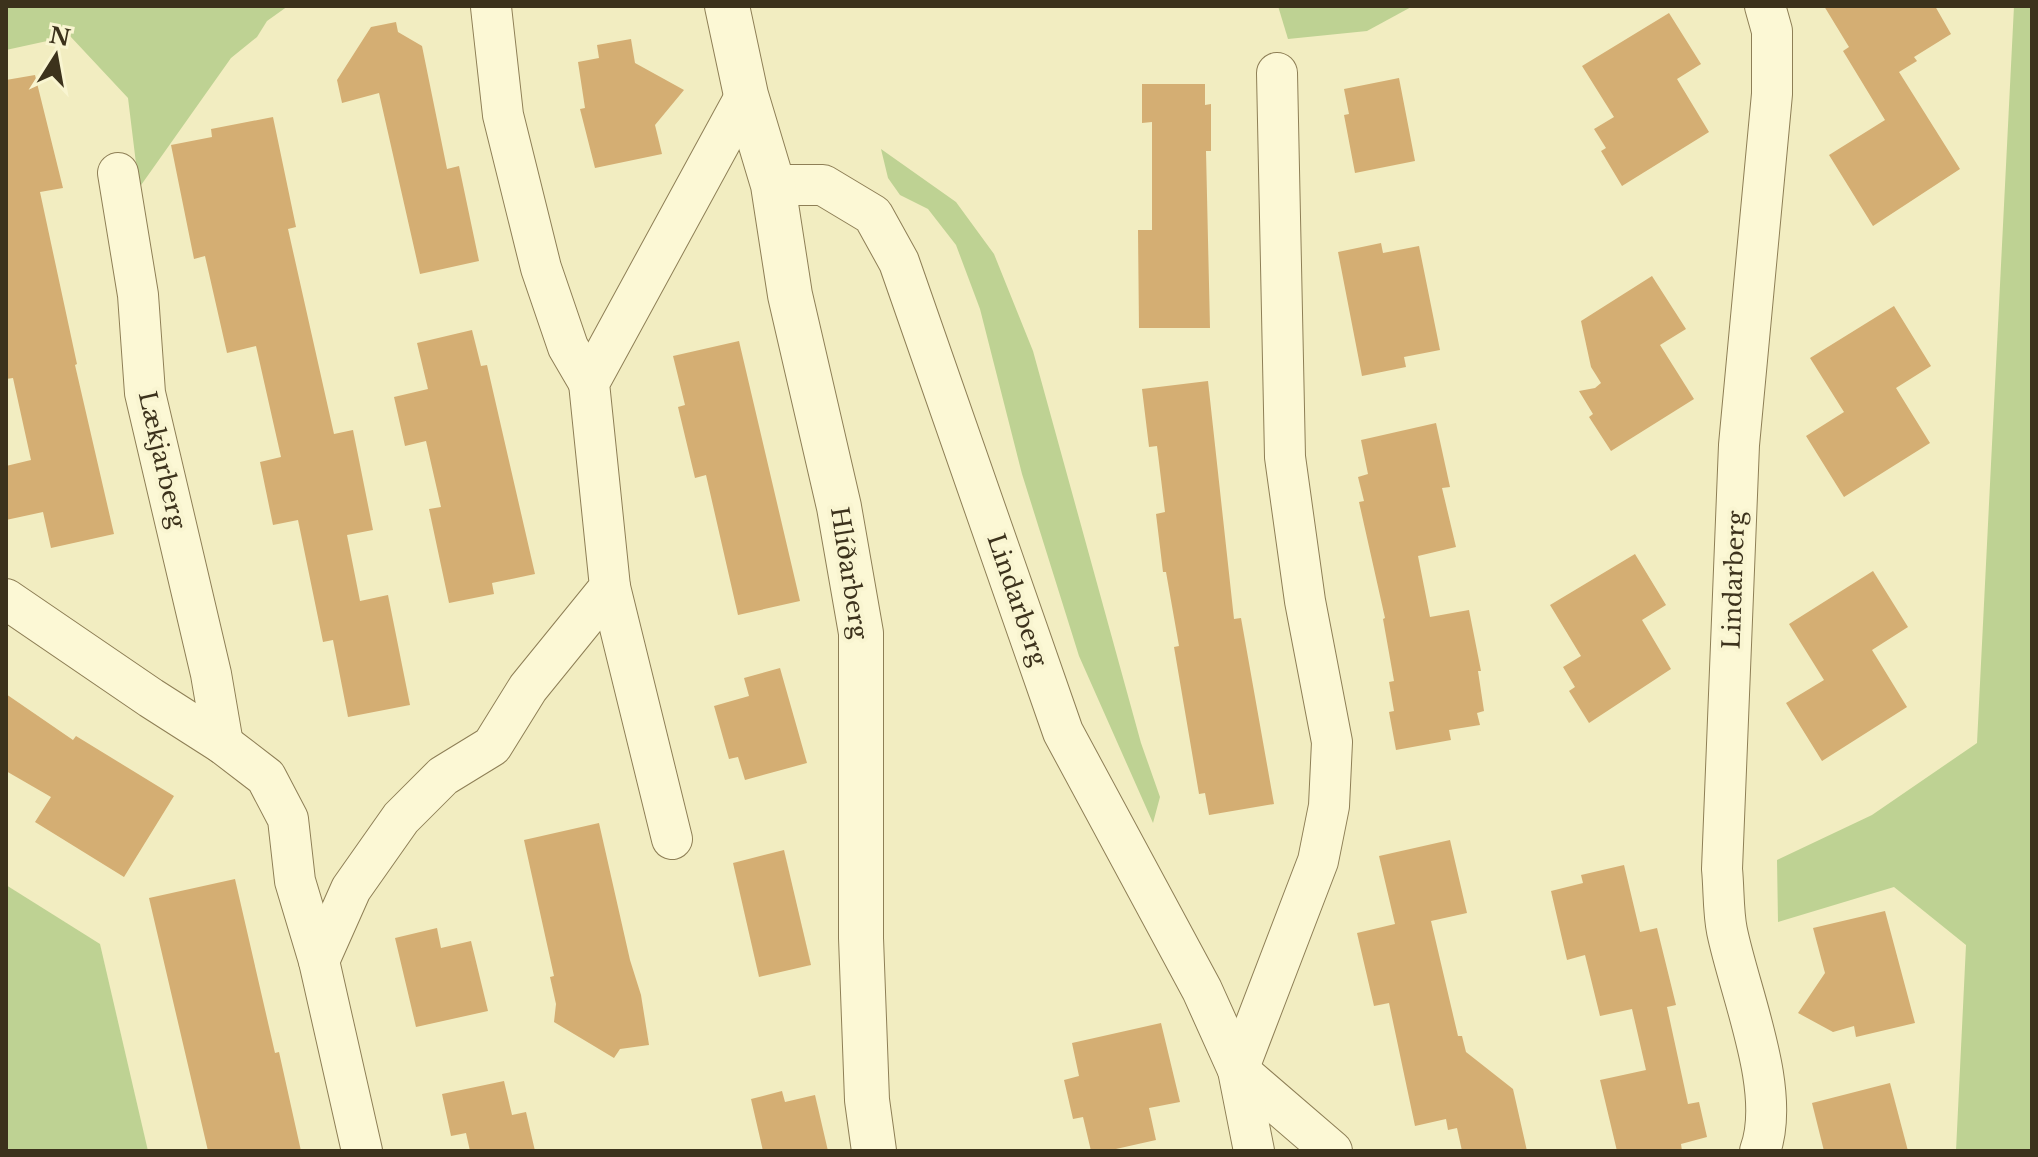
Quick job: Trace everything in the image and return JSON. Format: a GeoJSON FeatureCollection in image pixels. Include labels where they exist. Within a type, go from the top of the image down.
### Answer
{"type":"FeatureCollection","features":[{"type":"Feature","properties":{"kind":"street","name":"Hlíðarberg"},"geometry":{"type":"LineString","coordinates":[[727,6],[746,95],[773,185],[790,295],[839,507],[861,633],[861,938],[867,1100],[874,1151]]}},
{"type":"Feature","properties":{"kind":"street","name":"Lindarberg"},"geometry":{"type":"LineString","coordinates":[[1760,1151],[1764,1139],[1767,1092],[1726,928],[1722,869],[1739,445],[1772,94],[1772,31],[1765,6]]}},
{"type":"Feature","properties":{"kind":"street"},"geometry":{"type":"LineString","coordinates":[[491,7],[503,115],[541,268],[568,347],[589,383],[610,587],[672,839]]}},
{"type":"Feature","properties":{"kind":"street"},"geometry":{"type":"LineString","coordinates":[[1238,1070],[1318,861],[1329,806],[1332,742],[1305,601],[1285,457],[1277,73]]}},
{"type":"Feature","properties":{"kind":"street"},"geometry":{"type":"LineString","coordinates":[[589,383],[746,95]]}},
{"type":"Feature","properties":{"kind":"street","name":"Lækjarberg"},"geometry":{"type":"LineString","coordinates":[[118,173],[138,295],[145,393],[211,674],[223,744]]}},
{"type":"Feature","properties":{"kind":"street","name":"Lindarberg"},"geometry":{"type":"LineString","coordinates":[[773,185],[823,185],[873,215],[899,262],[1063,732],[1202,990],[1238,1070],[1254,1151]]}},
{"type":"Feature","properties":{"kind":"street"},"geometry":{"type":"LineString","coordinates":[[319,961],[351,889],[401,818],[443,776],[492,746],[528,688],[610,587]]}},
{"type":"Feature","properties":{"kind":"street"},"geometry":{"type":"LineString","coordinates":[[6,599],[223,744],[266,777],[288,819],[295,881],[319,961],[362,1151]]}},
{"type":"Feature","properties":{"kind":"street","name":"Lindarberg"},"geometry":{"type":"LineString","coordinates":[[1238,1070],[1332,1151]]}},
{"type":"Feature","properties":{"kind":"green space"},"geometry":{"type":"Polygon","coordinates":[[[6,6],[288,6],[267,21],[257,37],[231,58],[139,188],[128,98],[70,36],[6,50],[6,6]]]}},
{"type":"Feature","properties":{"kind":"green space"},"geometry":{"type":"Polygon","coordinates":[[[1278,6],[1413,6],[1367,31],[1288,39],[1278,6]]]}},
{"type":"Feature","properties":{"kind":"green space"},"geometry":{"type":"Polygon","coordinates":[[[2014,6],[2032,6],[2032,1151],[1956,1151],[1966,945],[1894,887],[1778,922],[1777,860],[1872,815],[1977,743],[2014,6]]]}},
{"type":"Feature","properties":{"kind":"green space"},"geometry":{"type":"Polygon","coordinates":[[[881,149],[956,202],[994,254],[1033,351],[1141,743],[1160,797],[1153,823],[1079,656],[1022,474],[980,309],[956,245],[928,209],[900,195],[888,178],[881,149]]]}},
{"type":"Feature","properties":{"kind":"green space"},"geometry":{"type":"Polygon","coordinates":[[[6,885],[100,944],[148,1151],[6,1151],[6,885]]]}},
{"type":"Feature","properties":{"kind":"building"},"geometry":{"type":"Polygon","coordinates":[[[1824,6],[1935,6],[1951,34],[1914,57],[1917,61],[1899,72],[1960,169],[1873,226],[1829,155],[1885,120],[1843,51],[1849,47],[1824,6]]]}},
{"type":"Feature","properties":{"kind":"building"},"geometry":{"type":"Polygon","coordinates":[[[1669,13],[1701,64],[1677,79],[1709,132],[1622,186],[1601,151],[1606,148],[1594,129],[1614,117],[1582,66],[1669,13]]]}},
{"type":"Feature","properties":{"kind":"building"},"geometry":{"type":"Polygon","coordinates":[[[396,22],[398,32],[422,46],[447,169],[459,166],[479,261],[420,274],[379,93],[342,103],[337,80],[371,27],[396,22]]]}},
{"type":"Feature","properties":{"kind":"building"},"geometry":{"type":"Polygon","coordinates":[[[631,39],[635,63],[684,90],[655,125],[662,154],[595,168],[580,109],[585,108],[578,62],[599,58],[597,45],[631,39]]]}},
{"type":"Feature","properties":{"kind":"building"},"geometry":{"type":"Polygon","coordinates":[[[35,75],[63,188],[40,192],[114,534],[51,548],[43,512],[6,520],[6,466],[31,460],[13,378],[6,379],[6,80],[35,75]]]}},
{"type":"Feature","properties":{"kind":"building"},"geometry":{"type":"Polygon","coordinates":[[[1399,78],[1415,161],[1355,173],[1344,115],[1349,114],[1344,89],[1399,78]]]}},
{"type":"Feature","properties":{"kind":"building"},"geometry":{"type":"Polygon","coordinates":[[[1142,84],[1205,84],[1205,105],[1211,104],[1211,151],[1206,151],[1210,328],[1139,328],[1138,230],[1152,230],[1152,122],[1142,123],[1142,84]]]}},
{"type":"Feature","properties":{"kind":"building"},"geometry":{"type":"Polygon","coordinates":[[[273,117],[296,227],[288,229],[334,434],[353,430],[373,530],[347,535],[360,601],[388,595],[410,705],[348,717],[333,640],[323,642],[298,520],[273,525],[260,462],[281,457],[256,346],[227,353],[205,256],[194,259],[171,145],[212,137],[211,129],[273,117]]]}},
{"type":"Feature","properties":{"kind":"building"},"geometry":{"type":"Polygon","coordinates":[[[1381,243],[1383,253],[1419,246],[1440,350],[1404,357],[1406,367],[1362,376],[1338,252],[1381,243]]]}},
{"type":"Feature","properties":{"kind":"building"},"geometry":{"type":"Polygon","coordinates":[[[1652,276],[1686,329],[1660,345],[1694,399],[1611,451],[1589,417],[1593,414],[1579,391],[1595,388],[1601,383],[1591,367],[1581,321],[1652,276]]]}},
{"type":"Feature","properties":{"kind":"building"},"geometry":{"type":"Polygon","coordinates":[[[1894,306],[1931,366],[1896,388],[1930,443],[1844,497],[1806,436],[1844,412],[1810,358],[1894,306]]]}},
{"type":"Feature","properties":{"kind":"building"},"geometry":{"type":"Polygon","coordinates":[[[472,330],[481,366],[487,365],[535,574],[492,583],[494,594],[449,603],[429,509],[441,507],[426,441],[405,446],[394,397],[428,389],[417,343],[472,330]]]}},
{"type":"Feature","properties":{"kind":"building"},"geometry":{"type":"Polygon","coordinates":[[[739,341],[800,601],[738,615],[706,475],[695,478],[678,407],[685,405],[673,356],[739,341]]]}},
{"type":"Feature","properties":{"kind":"building"},"geometry":{"type":"Polygon","coordinates":[[[1208,381],[1234,619],[1241,618],[1274,804],[1209,815],[1205,793],[1199,794],[1174,647],[1179,646],[1166,572],[1163,572],[1156,514],[1165,512],[1157,446],[1149,447],[1142,389],[1208,381]]]}},
{"type":"Feature","properties":{"kind":"building"},"geometry":{"type":"Polygon","coordinates":[[[1436,423],[1450,487],[1442,488],[1456,547],[1418,556],[1430,617],[1469,610],[1481,671],[1478,671],[1484,711],[1477,713],[1480,725],[1449,730],[1451,740],[1396,750],[1389,712],[1394,711],[1389,682],[1394,681],[1385,618],[1359,502],[1364,501],[1358,477],[1368,474],[1361,440],[1436,423]]]}},
{"type":"Feature","properties":{"kind":"building"},"geometry":{"type":"Polygon","coordinates":[[[1635,554],[1666,605],[1642,620],[1671,669],[1589,723],[1569,691],[1575,687],[1563,667],[1581,656],[1550,605],[1635,554]]]}},
{"type":"Feature","properties":{"kind":"building"},"geometry":{"type":"Polygon","coordinates":[[[1873,571],[1908,627],[1872,650],[1907,707],[1822,761],[1786,703],[1824,680],[1789,624],[1873,571]]]}},
{"type":"Feature","properties":{"kind":"building"},"geometry":{"type":"Polygon","coordinates":[[[780,668],[807,763],[745,780],[738,757],[729,759],[714,706],[749,696],[744,678],[780,668]]]}},
{"type":"Feature","properties":{"kind":"building"},"geometry":{"type":"Polygon","coordinates":[[[6,694],[73,740],[76,736],[174,796],[124,877],[35,822],[51,797],[6,771],[6,694]]]}},
{"type":"Feature","properties":{"kind":"building"},"geometry":{"type":"Polygon","coordinates":[[[599,823],[641,995],[649,1045],[620,1049],[614,1058],[554,1022],[556,1004],[550,977],[554,976],[524,840],[599,823]]]}},
{"type":"Feature","properties":{"kind":"building"},"geometry":{"type":"Polygon","coordinates":[[[1450,840],[1467,913],[1431,921],[1458,1036],[1462,1036],[1466,1052],[1513,1089],[1527,1151],[1462,1151],[1457,1128],[1448,1130],[1446,1119],[1415,1126],[1389,1003],[1374,1006],[1357,933],[1395,924],[1379,856],[1450,840]]]}},
{"type":"Feature","properties":{"kind":"building"},"geometry":{"type":"Polygon","coordinates":[[[784,850],[811,965],[759,977],[733,863],[784,850]]]}},
{"type":"Feature","properties":{"kind":"building"},"geometry":{"type":"Polygon","coordinates":[[[1624,865],[1640,932],[1657,928],[1676,1005],[1667,1007],[1688,1104],[1699,1102],[1707,1137],[1681,1144],[1682,1151],[1617,1151],[1600,1080],[1646,1070],[1632,1009],[1600,1016],[1585,955],[1567,960],[1551,891],[1583,883],[1581,875],[1624,865]]]}},
{"type":"Feature","properties":{"kind":"building"},"geometry":{"type":"Polygon","coordinates":[[[235,879],[301,1151],[208,1151],[149,898],[235,879]]]}},
{"type":"Feature","properties":{"kind":"building"},"geometry":{"type":"Polygon","coordinates":[[[1885,911],[1915,1023],[1856,1037],[1854,1026],[1833,1032],[1798,1013],[1825,973],[1813,928],[1885,911]]]}},
{"type":"Feature","properties":{"kind":"building"},"geometry":{"type":"Polygon","coordinates":[[[437,928],[441,948],[471,941],[488,1011],[416,1027],[395,938],[437,928]]]}},
{"type":"Feature","properties":{"kind":"building"},"geometry":{"type":"Polygon","coordinates":[[[1161,1023],[1180,1102],[1149,1108],[1156,1140],[1107,1151],[1091,1151],[1083,1117],[1073,1119],[1064,1080],[1079,1076],[1072,1043],[1161,1023]]]}},
{"type":"Feature","properties":{"kind":"building"},"geometry":{"type":"Polygon","coordinates":[[[504,1081],[512,1115],[526,1112],[535,1151],[470,1151],[466,1133],[451,1136],[442,1094],[504,1081]]]}},
{"type":"Feature","properties":{"kind":"building"},"geometry":{"type":"Polygon","coordinates":[[[1890,1083],[1908,1151],[1824,1151],[1812,1103],[1890,1083]]]}},
{"type":"Feature","properties":{"kind":"building"},"geometry":{"type":"Polygon","coordinates":[[[782,1091],[785,1102],[815,1095],[828,1151],[763,1151],[751,1099],[782,1091]]]}}]}
